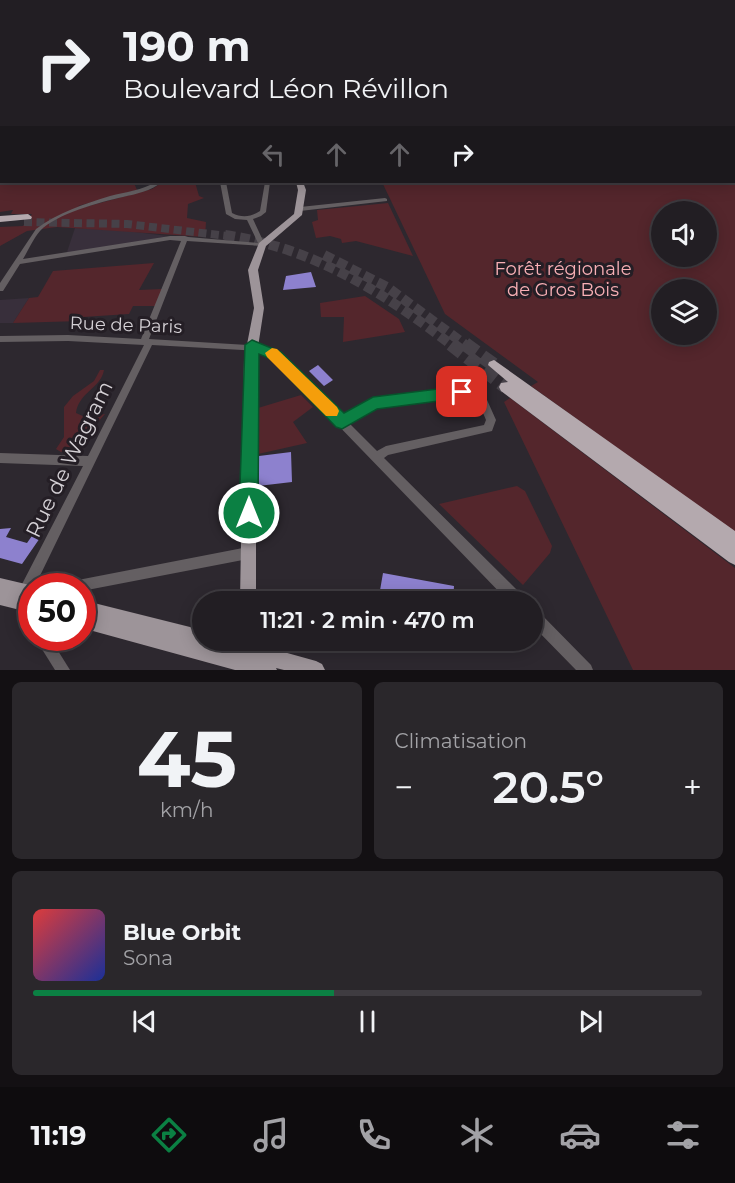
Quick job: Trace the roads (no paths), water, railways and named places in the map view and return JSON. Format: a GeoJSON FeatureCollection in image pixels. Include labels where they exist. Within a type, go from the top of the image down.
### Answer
{"type":"FeatureCollection","features":[{"type":"Feature","properties":{"kind":"highway"},"geometry":{"type":"LineString","coordinates":[[0,219],[26,219],[0,224]]}},
{"type":"Feature","properties":{"kind":"highway"},"geometry":{"type":"LineString","coordinates":[[494,365],[735,542]]}},
{"type":"Feature","properties":{"kind":"highway"},"geometry":{"type":"LineString","coordinates":[[506,387],[735,556]]}},
{"type":"Feature","properties":{"kind":"main road"},"geometry":{"type":"LineString","coordinates":[[248,591],[252,345],[259,308],[253,270],[262,245],[294,219],[300,209],[300,183]]}},
{"type":"Feature","properties":{"kind":"main road"},"geometry":{"type":"LineString","coordinates":[[1,595],[18,597]]}},
{"type":"Feature","properties":{"kind":"main road"},"geometry":{"type":"LineString","coordinates":[[96,612],[192,636]]}},
{"type":"Feature","properties":{"kind":"main road"},"geometry":{"type":"LineString","coordinates":[[96,622],[316,670]]}},
{"type":"Feature","properties":{"kind":"main road"},"geometry":{"type":"LineString","coordinates":[[234,651],[268,670]]}},
{"type":"Feature","properties":{"kind":"street"},"geometry":{"type":"LineString","coordinates":[[0,289],[38,230],[47,223],[82,207],[144,190],[157,183]]}},
{"type":"Feature","properties":{"kind":"street"},"geometry":{"type":"LineString","coordinates":[[223,183],[229,214],[236,218],[250,219],[263,212],[268,183]]}},
{"type":"Feature","properties":{"kind":"street"},"geometry":{"type":"LineString","coordinates":[[300,209],[385,200]]}},
{"type":"Feature","properties":{"kind":"street"},"geometry":{"type":"LineString","coordinates":[[19,262],[170,238],[262,245],[250,219]]}},
{"type":"Feature","properties":{"kind":"street","name":"Rue de Wagram"},"geometry":{"type":"LineString","coordinates":[[41,573],[90,461],[147,343],[185,238]]}},
{"type":"Feature","properties":{"kind":"street","name":"Rue de Paris"},"geometry":{"type":"LineString","coordinates":[[0,339],[68,338],[147,343],[252,345],[273,353],[342,422]]}},
{"type":"Feature","properties":{"kind":"street"},"geometry":{"type":"LineString","coordinates":[[462,392],[373,403],[342,422],[508,591]]}},
{"type":"Feature","properties":{"kind":"street"},"geometry":{"type":"LineString","coordinates":[[376,457],[386,451],[488,428],[491,420],[480,394]]}},
{"type":"Feature","properties":{"kind":"street"},"geometry":{"type":"LineString","coordinates":[[0,458],[90,461]]}},
{"type":"Feature","properties":{"kind":"street"},"geometry":{"type":"LineString","coordinates":[[96,583],[248,553]]}},
{"type":"Feature","properties":{"kind":"street"},"geometry":{"type":"LineString","coordinates":[[543,626],[586,670]]}},
{"type":"Feature","properties":{"kind":"street"},"geometry":{"type":"LineString","coordinates":[[51,651],[63,670]]}},
{"type":"Feature","properties":{"kind":"tunnel"},"geometry":{"type":"LineString","coordinates":[[24,222],[127,224],[235,237]]}},
{"type":"Feature","properties":{"kind":"tunnel"},"geometry":{"type":"LineString","coordinates":[[225,235],[288,250],[346,275],[400,308],[453,346]]}},
{"type":"Feature","properties":{"kind":"tunnel"},"geometry":{"type":"LineString","coordinates":[[324,255],[387,287],[467,346]]}},
{"type":"Feature","properties":{"kind":"tunnel"},"geometry":{"type":"LineString","coordinates":[[451,344],[506,387]]}},
{"type":"Feature","properties":{"kind":"tunnel"},"geometry":{"type":"LineString","coordinates":[[465,344],[494,365]]}},
{"type":"Feature","properties":{"kind":"park label","name":"Forêt régionale de Gros Bois"},"geometry":{"type":"Point","coordinates":[563,279]}}]}
